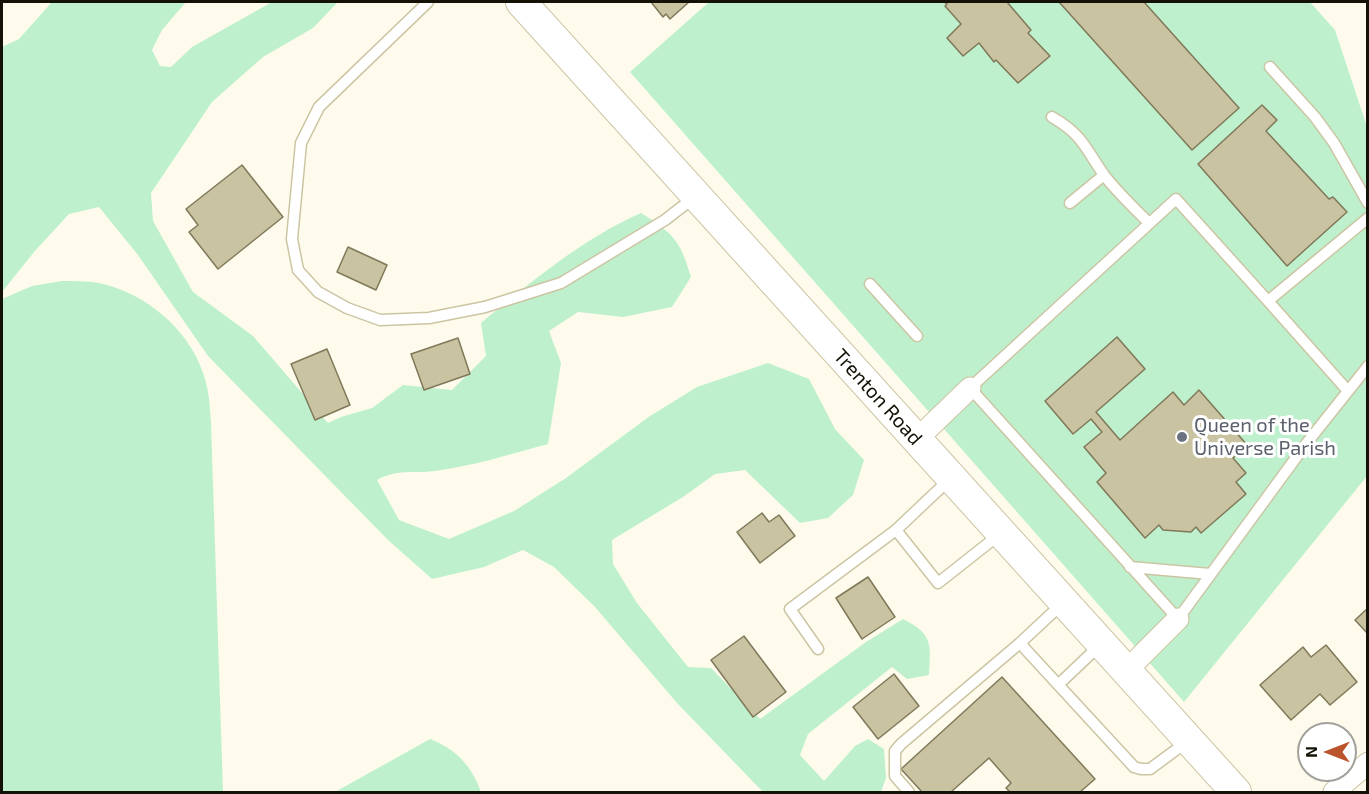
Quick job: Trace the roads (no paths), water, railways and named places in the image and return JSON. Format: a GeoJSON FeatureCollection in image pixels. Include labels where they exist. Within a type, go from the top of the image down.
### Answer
{"type":"FeatureCollection","features":[{"type":"Feature","properties":{"kind":"main road","name":"Trenton Road"},"geometry":{"type":"LineString","coordinates":[[521,2],[1236,792]]}},
{"type":"Feature","properties":{"kind":"street"},"geometry":{"type":"LineString","coordinates":[[916,440],[970,388]]}},
{"type":"Feature","properties":{"kind":"street"},"geometry":{"type":"LineString","coordinates":[[1126,671],[1178,619]]}},
{"type":"Feature","properties":{"kind":"street"},"geometry":{"type":"LineString","coordinates":[[1334,792],[1368,763]]}},
{"type":"Feature","properties":{"kind":"lane"},"geometry":{"type":"LineString","coordinates":[[428,2],[319,107],[301,143],[292,239],[298,270],[318,292],[347,308],[380,320],[429,318],[485,307],[561,283],[665,220],[696,196]]}},
{"type":"Feature","properties":{"kind":"lane"},"geometry":{"type":"LineString","coordinates":[[1270,67],[1322,126],[1368,203]]}},
{"type":"Feature","properties":{"kind":"lane"},"geometry":{"type":"LineString","coordinates":[[1052,117],[1076,133],[1089,148],[1104,175],[1149,223]]}},
{"type":"Feature","properties":{"kind":"lane"},"geometry":{"type":"LineString","coordinates":[[1070,203],[1104,175]]}},
{"type":"Feature","properties":{"kind":"lane"},"geometry":{"type":"LineString","coordinates":[[1348,391],[1176,200],[970,388],[1178,619],[1306,444],[1368,366]]}},
{"type":"Feature","properties":{"kind":"lane"},"geometry":{"type":"LineString","coordinates":[[1268,301],[1368,218]]}},
{"type":"Feature","properties":{"kind":"lane"},"geometry":{"type":"LineString","coordinates":[[870,284],[917,336]]}},
{"type":"Feature","properties":{"kind":"lane"},"geometry":{"type":"LineString","coordinates":[[818,649],[789,609],[896,530],[951,478]]}},
{"type":"Feature","properties":{"kind":"lane"},"geometry":{"type":"LineString","coordinates":[[896,530],[938,583],[1001,533]]}},
{"type":"Feature","properties":{"kind":"lane"},"geometry":{"type":"LineString","coordinates":[[1130,567],[1210,574]]}},
{"type":"Feature","properties":{"kind":"lane"},"geometry":{"type":"LineString","coordinates":[[909,792],[895,776],[895,751],[1064,602]]}},
{"type":"Feature","properties":{"kind":"lane"},"geometry":{"type":"LineString","coordinates":[[1020,643],[1134,767],[1141,770],[1150,769],[1189,740]]}},
{"type":"Feature","properties":{"kind":"lane"},"geometry":{"type":"LineString","coordinates":[[1059,684],[1101,644]]}},
{"type":"Feature","properties":{"kind":"place","name":"Queen of the Universe Parish"},"geometry":{"type":"Point","coordinates":[1182,437]}}]}
